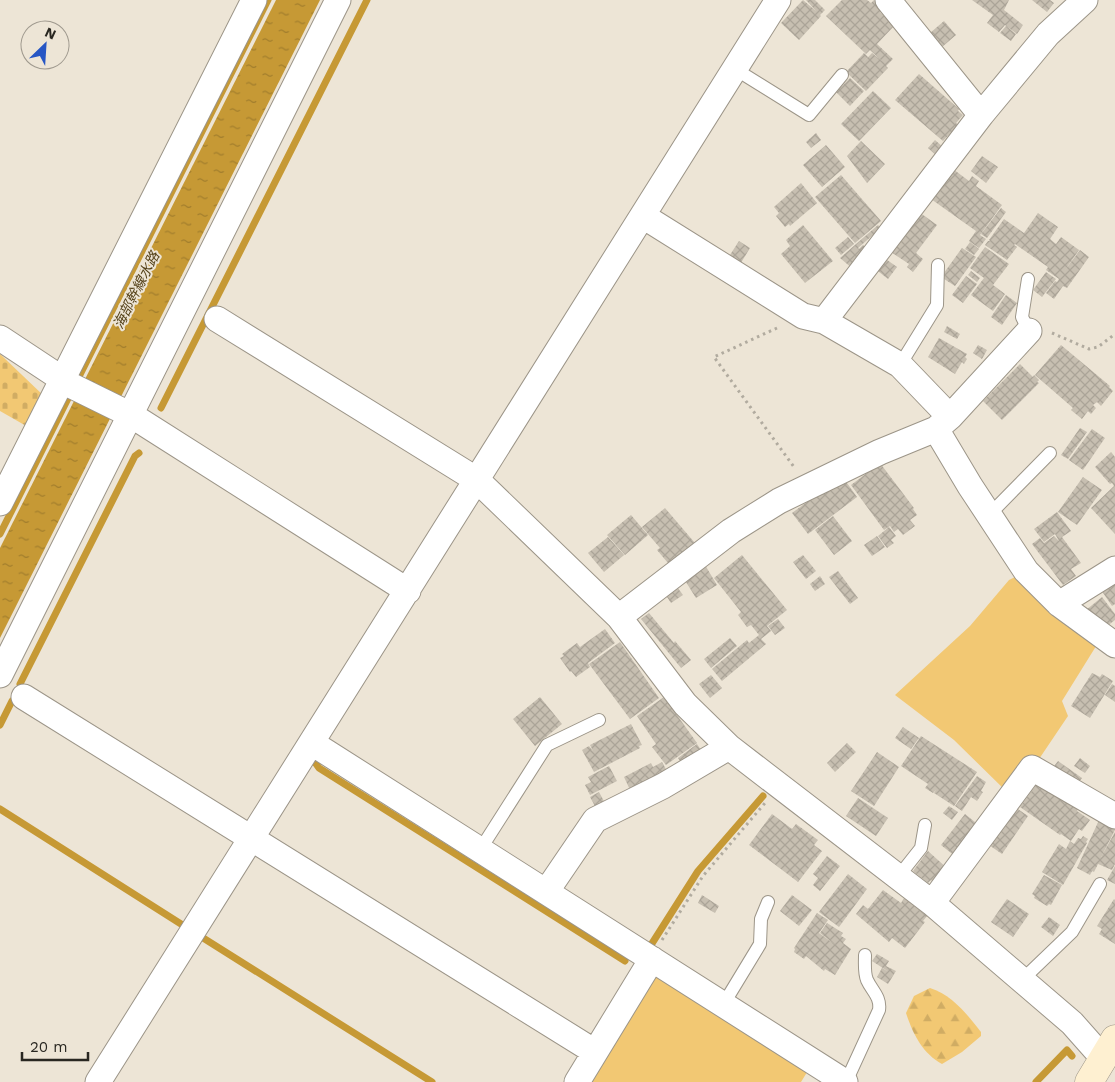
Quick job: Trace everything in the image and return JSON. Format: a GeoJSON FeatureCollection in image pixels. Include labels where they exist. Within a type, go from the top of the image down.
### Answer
{"type":"FeatureCollection","features":[{"type":"Feature","properties":{"kind":"street"},"geometry":{"type":"LineString","coordinates":[[0,504],[64,381],[254,0]]}},
{"type":"Feature","properties":{"kind":"street"},"geometry":{"type":"LineString","coordinates":[[0,675],[338,0]]}},
{"type":"Feature","properties":{"kind":"street"},"geometry":{"type":"LineString","coordinates":[[98,1082],[778,0]]}},
{"type":"Feature","properties":{"kind":"street"},"geometry":{"type":"LineString","coordinates":[[888,0],[981,115]]}},
{"type":"Feature","properties":{"kind":"street"},"geometry":{"type":"LineString","coordinates":[[814,319],[1048,34],[1085,0]]}},
{"type":"Feature","properties":{"kind":"street"},"geometry":{"type":"LineString","coordinates":[[643,216],[814,319],[900,365],[943,423],[988,515],[1026,571],[1059,604],[1115,644]]}},
{"type":"Feature","properties":{"kind":"street"},"geometry":{"type":"LineString","coordinates":[[217,319],[477,480],[619,617],[686,704],[729,747],[932,903],[1072,1023],[1102,1066]]}},
{"type":"Feature","properties":{"kind":"street"},"geometry":{"type":"LineString","coordinates":[[619,617],[731,531],[779,501],[943,423],[1029,331]]}},
{"type":"Feature","properties":{"kind":"street"},"geometry":{"type":"LineString","coordinates":[[0,338],[64,381],[131,415],[408,591]]}},
{"type":"Feature","properties":{"kind":"street"},"geometry":{"type":"LineString","coordinates":[[1059,604],[1115,569]]}},
{"type":"Feature","properties":{"kind":"street"},"geometry":{"type":"LineString","coordinates":[[24,697],[595,1052]]}},
{"type":"Feature","properties":{"kind":"street"},"geometry":{"type":"LineString","coordinates":[[312,743],[846,1082]]}},
{"type":"Feature","properties":{"kind":"street"},"geometry":{"type":"LineString","coordinates":[[546,892],[595,820],[663,786],[729,747]]}},
{"type":"Feature","properties":{"kind":"street"},"geometry":{"type":"LineString","coordinates":[[932,903],[1032,768],[1115,816]]}},
{"type":"Feature","properties":{"kind":"street"},"geometry":{"type":"LineString","coordinates":[[576,1082],[651,959]]}},
{"type":"Feature","properties":{"kind":"lane"},"geometry":{"type":"LineString","coordinates":[[735,69],[809,116],[842,75]]}},
{"type":"Feature","properties":{"kind":"lane"},"geometry":{"type":"LineString","coordinates":[[900,365],[937,305],[938,265]]}},
{"type":"Feature","properties":{"kind":"lane"},"geometry":{"type":"LineString","coordinates":[[1028,279],[1022,317],[1029,331]]}},
{"type":"Feature","properties":{"kind":"lane"},"geometry":{"type":"LineString","coordinates":[[988,515],[1050,453]]}},
{"type":"Feature","properties":{"kind":"lane"},"geometry":{"type":"LineString","coordinates":[[480,850],[547,746],[599,720]]}},
{"type":"Feature","properties":{"kind":"lane"},"geometry":{"type":"LineString","coordinates":[[898,877],[921,848],[925,825]]}},
{"type":"Feature","properties":{"kind":"lane"},"geometry":{"type":"LineString","coordinates":[[1022,980],[1072,932],[1100,884]]}},
{"type":"Feature","properties":{"kind":"lane"},"geometry":{"type":"LineString","coordinates":[[723,1005],[760,944],[761,919],[768,902]]}},
{"type":"Feature","properties":{"kind":"lane"},"geometry":{"type":"LineString","coordinates":[[846,1082],[880,1005],[866,978],[865,955]]}},
{"type":"Feature","properties":{"kind":"path"},"geometry":{"type":"LineString","coordinates":[[808,487],[714,357],[814,319]]}},
{"type":"Feature","properties":{"kind":"path"},"geometry":{"type":"LineString","coordinates":[[1029,331],[1049,332],[1089,349],[1098,347],[1115,334]]}},
{"type":"Feature","properties":{"kind":"path"},"geometry":{"type":"LineString","coordinates":[[651,959],[703,876],[780,786]]}},
{"type":"Feature","properties":{"kind":"green space"},"geometry":{"type":"Polygon","coordinates":[[[0,354],[44,396],[28,427],[0,411],[0,354]]]}},
{"type":"Feature","properties":{"kind":"green space"},"geometry":{"type":"Polygon","coordinates":[[[1017,576],[1098,643],[1062,701],[1068,716],[1035,765],[1007,792],[954,740],[895,695],[970,626],[1009,580],[1017,576]]]}},
{"type":"Feature","properties":{"kind":"green space"},"geometry":{"type":"Polygon","coordinates":[[[650,972],[809,1069],[801,1082],[582,1082],[650,972]]]}},
{"type":"Feature","properties":{"kind":"green space"},"geometry":{"type":"Polygon","coordinates":[[[930,988],[952,1000],[965,1012],[981,1032],[981,1036],[962,1052],[942,1064],[935,1060],[919,1042],[906,1013],[914,996],[930,988]]]}},
{"type":"Feature","properties":{"kind":"water","name":"海部幹線水路"},"geometry":{"type":"Polygon","coordinates":[[[276,0],[320,0],[0,638],[0,548],[276,0]]]}},
{"type":"Feature","properties":{"kind":"building"},"geometry":{"type":"Polygon","coordinates":[[[803,0],[816,11],[806,0],[815,0],[825,10],[799,40],[781,23],[803,0]]]}},
{"type":"Feature","properties":{"kind":"building"},"geometry":{"type":"Polygon","coordinates":[[[842,0],[867,0],[871,3],[874,0],[883,9],[880,12],[894,26],[877,44],[893,59],[886,66],[888,68],[866,91],[846,72],[864,53],[868,57],[854,72],[872,53],[883,62],[870,50],[866,54],[826,16],[842,0]]]}},
{"type":"Feature","properties":{"kind":"building"},"geometry":{"type":"Polygon","coordinates":[[[972,0],[1009,0],[1004,10],[1023,25],[1017,34],[1005,25],[999,32],[987,23],[993,15],[972,0]]]}},
{"type":"Feature","properties":{"kind":"building"},"geometry":{"type":"Polygon","coordinates":[[[1032,0],[1050,0],[1054,3],[1047,12],[1032,0]]]}},
{"type":"Feature","properties":{"kind":"building"},"geometry":{"type":"Polygon","coordinates":[[[944,21],[956,35],[942,47],[930,33],[944,21]]]}},
{"type":"Feature","properties":{"kind":"building"},"geometry":{"type":"Polygon","coordinates":[[[1006,26],[1016,34],[1011,41],[1000,33],[1006,26]]]}},
{"type":"Feature","properties":{"kind":"building"},"geometry":{"type":"Polygon","coordinates":[[[919,74],[959,109],[958,111],[963,115],[956,123],[958,125],[943,141],[895,100],[919,74]]]}},
{"type":"Feature","properties":{"kind":"building"},"geometry":{"type":"Polygon","coordinates":[[[850,78],[864,91],[850,106],[836,92],[850,78]]]}},
{"type":"Feature","properties":{"kind":"building"},"geometry":{"type":"Polygon","coordinates":[[[873,91],[891,108],[859,141],[841,124],[873,91]]]}},
{"type":"Feature","properties":{"kind":"building"},"geometry":{"type":"Polygon","coordinates":[[[816,133],[821,140],[811,148],[806,142],[816,133]]]}},
{"type":"Feature","properties":{"kind":"building"},"geometry":{"type":"Polygon","coordinates":[[[935,140],[944,148],[937,156],[928,148],[935,140]]]}},
{"type":"Feature","properties":{"kind":"building"},"geometry":{"type":"Polygon","coordinates":[[[861,141],[885,164],[867,183],[847,156],[861,141]]]}},
{"type":"Feature","properties":{"kind":"building"},"geometry":{"type":"Polygon","coordinates":[[[826,145],[845,167],[822,187],[803,165],[826,145]]]}},
{"type":"Feature","properties":{"kind":"building"},"geometry":{"type":"Polygon","coordinates":[[[982,156],[998,167],[986,183],[971,171],[982,156]]]}},
{"type":"Feature","properties":{"kind":"building"},"geometry":{"type":"Polygon","coordinates":[[[953,169],[969,181],[972,176],[979,181],[976,186],[1002,205],[980,235],[986,239],[979,248],[969,241],[976,231],[931,199],[953,169]]]}},
{"type":"Feature","properties":{"kind":"building"},"geometry":{"type":"Polygon","coordinates":[[[841,175],[881,221],[855,243],[815,197],[841,175]]]}},
{"type":"Feature","properties":{"kind":"building"},"geometry":{"type":"Polygon","coordinates":[[[801,183],[817,203],[790,226],[789,224],[785,227],[776,216],[779,213],[774,207],[801,183]]]}},
{"type":"Feature","properties":{"kind":"building"},"geometry":{"type":"Polygon","coordinates":[[[1001,208],[1006,212],[987,238],[981,234],[1001,208]]]}},
{"type":"Feature","properties":{"kind":"building"},"geometry":{"type":"Polygon","coordinates":[[[919,212],[937,225],[916,253],[923,259],[913,272],[907,267],[909,264],[888,250],[919,212]]]}},
{"type":"Feature","properties":{"kind":"building"},"geometry":{"type":"Polygon","coordinates":[[[1038,213],[1058,227],[1050,239],[1056,244],[1061,237],[1079,250],[1065,270],[1080,250],[1089,257],[1067,288],[1063,286],[1054,299],[1046,293],[1055,281],[1057,282],[1059,279],[1046,270],[1048,267],[1015,244],[1017,247],[1007,260],[985,245],[990,241],[1004,219],[1024,233],[1038,213]]]}},
{"type":"Feature","properties":{"kind":"building"},"geometry":{"type":"Polygon","coordinates":[[[803,225],[833,261],[805,283],[781,254],[790,246],[786,240],[803,225]]]}},
{"type":"Feature","properties":{"kind":"building"},"geometry":{"type":"Polygon","coordinates":[[[878,225],[881,228],[858,248],[863,245],[869,250],[853,269],[840,258],[878,225]]]}},
{"type":"Feature","properties":{"kind":"building"},"geometry":{"type":"Polygon","coordinates":[[[848,237],[854,244],[841,255],[835,248],[848,237]]]}},
{"type":"Feature","properties":{"kind":"building"},"geometry":{"type":"Polygon","coordinates":[[[739,241],[750,248],[739,266],[728,258],[739,241]]]}},
{"type":"Feature","properties":{"kind":"building"},"geometry":{"type":"Polygon","coordinates":[[[970,242],[979,249],[974,255],[965,249],[970,242]]]}},
{"type":"Feature","properties":{"kind":"building"},"geometry":{"type":"Polygon","coordinates":[[[985,247],[1009,264],[993,285],[1005,294],[993,311],[971,295],[984,278],[970,268],[985,247]]]}},
{"type":"Feature","properties":{"kind":"building"},"geometry":{"type":"Polygon","coordinates":[[[962,248],[976,257],[955,286],[941,277],[962,248]]]}},
{"type":"Feature","properties":{"kind":"building"},"geometry":{"type":"Polygon","coordinates":[[[883,257],[897,267],[888,279],[874,268],[883,257]]]}},
{"type":"Feature","properties":{"kind":"building"},"geometry":{"type":"Polygon","coordinates":[[[971,271],[980,278],[977,282],[968,275],[971,271]]]}},
{"type":"Feature","properties":{"kind":"building"},"geometry":{"type":"Polygon","coordinates":[[[1046,272],[1056,279],[1042,297],[1033,290],[1046,272]]]}},
{"type":"Feature","properties":{"kind":"building"},"geometry":{"type":"Polygon","coordinates":[[[966,276],[977,284],[963,303],[952,295],[966,276]]]}},
{"type":"Feature","properties":{"kind":"building"},"geometry":{"type":"Polygon","coordinates":[[[1006,295],[1017,303],[1002,325],[991,317],[1006,295]]]}},
{"type":"Feature","properties":{"kind":"building"},"geometry":{"type":"Polygon","coordinates":[[[947,326],[960,334],[957,339],[944,332],[947,326]]]}},
{"type":"Feature","properties":{"kind":"building"},"geometry":{"type":"Polygon","coordinates":[[[939,338],[967,354],[964,364],[962,362],[955,374],[928,357],[939,338]]]}},
{"type":"Feature","properties":{"kind":"building"},"geometry":{"type":"Polygon","coordinates":[[[978,345],[987,350],[982,359],[973,353],[978,345]]]}},
{"type":"Feature","properties":{"kind":"building"},"geometry":{"type":"Polygon","coordinates":[[[1061,345],[1110,386],[1113,391],[1101,406],[1097,402],[1093,405],[1096,408],[1091,414],[1088,411],[1082,419],[1071,410],[1073,408],[1035,375],[1061,345]]]}},
{"type":"Feature","properties":{"kind":"building"},"geometry":{"type":"Polygon","coordinates":[[[1020,364],[1033,377],[1034,375],[1039,380],[1037,382],[1039,383],[1002,420],[983,401],[1020,364]]]}},
{"type":"Feature","properties":{"kind":"building"},"geometry":{"type":"Polygon","coordinates":[[[1080,428],[1087,432],[1068,459],[1061,455],[1080,428]]]}},
{"type":"Feature","properties":{"kind":"building"},"geometry":{"type":"Polygon","coordinates":[[[1092,429],[1105,438],[1083,470],[1069,460],[1092,429]]]}},
{"type":"Feature","properties":{"kind":"building"},"geometry":{"type":"Polygon","coordinates":[[[1111,452],[1115,457],[1115,534],[1091,508],[1114,486],[1095,467],[1111,452]]]}},
{"type":"Feature","properties":{"kind":"building"},"geometry":{"type":"Polygon","coordinates":[[[880,463],[914,508],[917,515],[910,520],[915,526],[903,535],[898,529],[894,532],[890,526],[884,530],[851,485],[880,463]]]}},
{"type":"Feature","properties":{"kind":"building"},"geometry":{"type":"Polygon","coordinates":[[[842,476],[857,497],[808,534],[792,513],[842,476]]]}},
{"type":"Feature","properties":{"kind":"building"},"geometry":{"type":"Polygon","coordinates":[[[1083,477],[1102,490],[1077,525],[1058,512],[1083,477]]]}},
{"type":"Feature","properties":{"kind":"building"},"geometry":{"type":"Polygon","coordinates":[[[665,508],[695,543],[673,569],[657,550],[660,548],[642,527],[665,508]]]}},
{"type":"Feature","properties":{"kind":"building"},"geometry":{"type":"Polygon","coordinates":[[[1057,512],[1071,531],[1062,537],[1081,563],[1071,569],[1076,576],[1063,585],[1032,544],[1040,538],[1044,543],[1054,536],[1059,541],[1055,534],[1044,542],[1034,529],[1057,512]]]}},
{"type":"Feature","properties":{"kind":"building"},"geometry":{"type":"Polygon","coordinates":[[[631,515],[648,535],[625,555],[607,535],[631,515]]]}},
{"type":"Feature","properties":{"kind":"building"},"geometry":{"type":"Polygon","coordinates":[[[833,516],[852,541],[834,555],[815,530],[833,516]]]}},
{"type":"Feature","properties":{"kind":"building"},"geometry":{"type":"Polygon","coordinates":[[[889,527],[896,536],[891,540],[894,543],[887,548],[878,536],[889,527]]]}},
{"type":"Feature","properties":{"kind":"building"},"geometry":{"type":"Polygon","coordinates":[[[877,536],[885,547],[872,556],[864,545],[877,536]]]}},
{"type":"Feature","properties":{"kind":"building"},"geometry":{"type":"Polygon","coordinates":[[[608,537],[624,555],[604,572],[588,553],[608,537]]]}},
{"type":"Feature","properties":{"kind":"building"},"geometry":{"type":"Polygon","coordinates":[[[742,555],[787,610],[767,626],[771,631],[761,639],[766,644],[722,681],[712,669],[747,640],[749,643],[759,635],[751,625],[747,627],[738,615],[741,612],[714,578],[742,555]]]}},
{"type":"Feature","properties":{"kind":"building"},"geometry":{"type":"Polygon","coordinates":[[[803,555],[816,571],[806,579],[793,562],[803,555]]]}},
{"type":"Feature","properties":{"kind":"building"},"geometry":{"type":"Polygon","coordinates":[[[705,565],[717,585],[696,598],[684,579],[705,565]]]}},
{"type":"Feature","properties":{"kind":"building"},"geometry":{"type":"Polygon","coordinates":[[[838,571],[858,598],[850,604],[829,577],[838,571]]]}},
{"type":"Feature","properties":{"kind":"building"},"geometry":{"type":"Polygon","coordinates":[[[820,576],[825,584],[815,591],[810,584],[820,576]]]}},
{"type":"Feature","properties":{"kind":"building"},"geometry":{"type":"Polygon","coordinates":[[[1115,576],[1115,604],[1112,606],[1099,587],[1115,576]]]}},
{"type":"Feature","properties":{"kind":"building"},"geometry":{"type":"Polygon","coordinates":[[[677,587],[683,595],[671,603],[665,594],[677,587]]]}},
{"type":"Feature","properties":{"kind":"building"},"geometry":{"type":"Polygon","coordinates":[[[1102,597],[1115,614],[1115,620],[1102,630],[1086,610],[1102,597]]]}},
{"type":"Feature","properties":{"kind":"building"},"geometry":{"type":"Polygon","coordinates":[[[649,613],[691,660],[681,668],[641,619],[649,613]]]}},
{"type":"Feature","properties":{"kind":"building"},"geometry":{"type":"Polygon","coordinates":[[[778,619],[785,628],[775,635],[768,626],[778,619]]]}},
{"type":"Feature","properties":{"kind":"building"},"geometry":{"type":"Polygon","coordinates":[[[605,629],[615,643],[588,663],[590,667],[576,677],[560,658],[564,656],[562,654],[577,643],[580,647],[605,629]]]}},
{"type":"Feature","properties":{"kind":"building"},"geometry":{"type":"Polygon","coordinates":[[[730,638],[737,646],[711,668],[704,659],[730,638]]]}},
{"type":"Feature","properties":{"kind":"building"},"geometry":{"type":"Polygon","coordinates":[[[620,642],[659,698],[630,719],[589,664],[620,642]]]}},
{"type":"Feature","properties":{"kind":"building"},"geometry":{"type":"Polygon","coordinates":[[[1092,673],[1100,677],[1102,674],[1113,681],[1090,718],[1071,706],[1092,673]]]}},
{"type":"Feature","properties":{"kind":"building"},"geometry":{"type":"Polygon","coordinates":[[[711,675],[722,688],[710,698],[699,684],[711,675]]]}},
{"type":"Feature","properties":{"kind":"building"},"geometry":{"type":"Polygon","coordinates":[[[1112,684],[1115,686],[1115,702],[1105,695],[1112,684]]]}},
{"type":"Feature","properties":{"kind":"building"},"geometry":{"type":"Polygon","coordinates":[[[540,697],[562,724],[535,746],[513,719],[540,697]]]}},
{"type":"Feature","properties":{"kind":"building"},"geometry":{"type":"Polygon","coordinates":[[[664,697],[697,743],[666,765],[652,747],[656,744],[637,716],[664,697]]]}},
{"type":"Feature","properties":{"kind":"building"},"geometry":{"type":"Polygon","coordinates":[[[631,724],[642,745],[639,746],[640,748],[594,772],[582,750],[589,746],[593,751],[590,745],[631,724]]]}},
{"type":"Feature","properties":{"kind":"building"},"geometry":{"type":"Polygon","coordinates":[[[903,727],[919,738],[911,749],[895,738],[903,727]]]}},
{"type":"Feature","properties":{"kind":"building"},"geometry":{"type":"Polygon","coordinates":[[[921,736],[977,772],[954,806],[934,793],[936,790],[933,793],[925,788],[928,784],[901,766],[921,736]]]}},
{"type":"Feature","properties":{"kind":"building"},"geometry":{"type":"Polygon","coordinates":[[[847,743],[856,752],[835,772],[827,763],[847,743]]]}},
{"type":"Feature","properties":{"kind":"building"},"geometry":{"type":"Polygon","coordinates":[[[697,744],[701,750],[682,764],[678,758],[697,744]]]}},
{"type":"Feature","properties":{"kind":"building"},"geometry":{"type":"Polygon","coordinates":[[[877,752],[899,767],[874,806],[851,791],[877,752]]]}},
{"type":"Feature","properties":{"kind":"building"},"geometry":{"type":"Polygon","coordinates":[[[1080,758],[1090,766],[1085,773],[1074,766],[1080,758]]]}},
{"type":"Feature","properties":{"kind":"building"},"geometry":{"type":"Polygon","coordinates":[[[1058,761],[1082,778],[1075,787],[1051,770],[1058,761]]]}},
{"type":"Feature","properties":{"kind":"building"},"geometry":{"type":"Polygon","coordinates":[[[662,762],[667,771],[631,792],[624,777],[651,763],[653,767],[662,762]]]}},
{"type":"Feature","properties":{"kind":"building"},"geometry":{"type":"Polygon","coordinates":[[[609,766],[617,781],[590,795],[585,785],[591,782],[588,777],[609,766]]]}},
{"type":"Feature","properties":{"kind":"building"},"geometry":{"type":"Polygon","coordinates":[[[977,776],[986,782],[981,791],[983,792],[977,801],[971,797],[962,811],[955,806],[977,776]]]}},
{"type":"Feature","properties":{"kind":"building"},"geometry":{"type":"Polygon","coordinates":[[[1039,781],[1090,820],[1082,831],[1079,829],[1071,841],[1020,807],[1039,781]]]}},
{"type":"Feature","properties":{"kind":"building"},"geometry":{"type":"Polygon","coordinates":[[[599,792],[605,803],[596,808],[590,797],[599,792]]]}},
{"type":"Feature","properties":{"kind":"building"},"geometry":{"type":"Polygon","coordinates":[[[858,798],[888,818],[876,836],[846,816],[858,798]]]}},
{"type":"Feature","properties":{"kind":"building"},"geometry":{"type":"Polygon","coordinates":[[[1012,805],[1028,816],[1002,854],[986,843],[1012,805]]]}},
{"type":"Feature","properties":{"kind":"building"},"geometry":{"type":"Polygon","coordinates":[[[949,806],[958,812],[952,820],[943,813],[949,806]]]}},
{"type":"Feature","properties":{"kind":"building"},"geometry":{"type":"Polygon","coordinates":[[[772,814],[792,829],[796,824],[818,840],[814,845],[822,851],[798,882],[749,845],[772,814]]]}},
{"type":"Feature","properties":{"kind":"building"},"geometry":{"type":"Polygon","coordinates":[[[965,814],[980,826],[956,857],[941,845],[965,814]]]}},
{"type":"Feature","properties":{"kind":"building"},"geometry":{"type":"Polygon","coordinates":[[[1100,818],[1115,826],[1115,830],[1101,857],[1115,832],[1115,864],[1112,870],[1098,864],[1090,875],[1077,868],[1100,818]]]}},
{"type":"Feature","properties":{"kind":"building"},"geometry":{"type":"Polygon","coordinates":[[[1083,836],[1088,839],[1087,843],[1063,885],[1042,872],[1059,844],[1066,849],[1070,841],[1074,844],[1078,838],[1081,839],[1083,836]]]}},
{"type":"Feature","properties":{"kind":"building"},"geometry":{"type":"Polygon","coordinates":[[[928,851],[949,870],[937,885],[931,880],[928,883],[913,871],[928,851]]]}},
{"type":"Feature","properties":{"kind":"building"},"geometry":{"type":"Polygon","coordinates":[[[827,856],[840,866],[820,891],[813,885],[818,878],[813,874],[827,856]]]}},
{"type":"Feature","properties":{"kind":"building"},"geometry":{"type":"Polygon","coordinates":[[[1115,866],[1115,884],[1107,880],[1115,866]]]}},
{"type":"Feature","properties":{"kind":"building"},"geometry":{"type":"Polygon","coordinates":[[[848,874],[867,889],[839,927],[819,912],[848,874]]]}},
{"type":"Feature","properties":{"kind":"building"},"geometry":{"type":"Polygon","coordinates":[[[1044,875],[1062,885],[1051,905],[1047,906],[1034,898],[1035,896],[1032,894],[1044,875]]]}},
{"type":"Feature","properties":{"kind":"building"},"geometry":{"type":"Polygon","coordinates":[[[883,890],[901,903],[904,898],[927,916],[923,921],[925,922],[905,948],[892,938],[889,942],[856,914],[863,905],[868,909],[883,890]]]}},
{"type":"Feature","properties":{"kind":"building"},"geometry":{"type":"Polygon","coordinates":[[[702,895],[719,906],[715,913],[698,903],[702,895]]]}},
{"type":"Feature","properties":{"kind":"building"},"geometry":{"type":"Polygon","coordinates":[[[792,895],[812,910],[799,926],[780,911],[792,895]]]}},
{"type":"Feature","properties":{"kind":"building"},"geometry":{"type":"Polygon","coordinates":[[[1007,899],[1029,914],[1013,937],[991,922],[1007,899]]]}},
{"type":"Feature","properties":{"kind":"building"},"geometry":{"type":"Polygon","coordinates":[[[1114,899],[1115,944],[1099,934],[1102,929],[1097,926],[1114,899]]]}},
{"type":"Feature","properties":{"kind":"building"},"geometry":{"type":"Polygon","coordinates":[[[817,913],[828,920],[819,933],[837,946],[820,933],[827,923],[843,933],[841,936],[846,939],[843,943],[851,949],[835,975],[825,969],[824,971],[806,956],[804,959],[794,952],[794,948],[817,913]]]}},
{"type":"Feature","properties":{"kind":"building"},"geometry":{"type":"Polygon","coordinates":[[[1049,917],[1060,925],[1053,936],[1041,927],[1049,917]]]}},
{"type":"Feature","properties":{"kind":"building"},"geometry":{"type":"Polygon","coordinates":[[[877,954],[889,961],[886,966],[896,971],[888,984],[877,977],[882,968],[889,972],[872,961],[877,954]]]}},
{"type":"Feature","properties":{"kind":"waterway","name":"海部幹線水路"},"geometry":{"type":"LineString","coordinates":[[0,534],[268,0]]}},
{"type":"Feature","properties":{"kind":"waterway"},"geometry":{"type":"LineString","coordinates":[[161,408],[367,0]]}},
{"type":"Feature","properties":{"kind":"waterway"},"geometry":{"type":"LineString","coordinates":[[20,684],[135,456],[139,453]]}},
{"type":"Feature","properties":{"kind":"waterway"},"geometry":{"type":"LineString","coordinates":[[0,725],[12,701]]}},
{"type":"Feature","properties":{"kind":"waterway"},"geometry":{"type":"LineString","coordinates":[[314,761],[319,768],[625,961]]}},
{"type":"Feature","properties":{"kind":"waterway"},"geometry":{"type":"LineString","coordinates":[[651,945],[698,871],[763,796]]}},
{"type":"Feature","properties":{"kind":"waterway"},"geometry":{"type":"LineString","coordinates":[[0,809],[181,924]]}},
{"type":"Feature","properties":{"kind":"waterway"},"geometry":{"type":"LineString","coordinates":[[200,936],[432,1082]]}},
{"type":"Feature","properties":{"kind":"waterway"},"geometry":{"type":"LineString","coordinates":[[1036,1082],[1067,1050],[1072,1056]]}}]}
